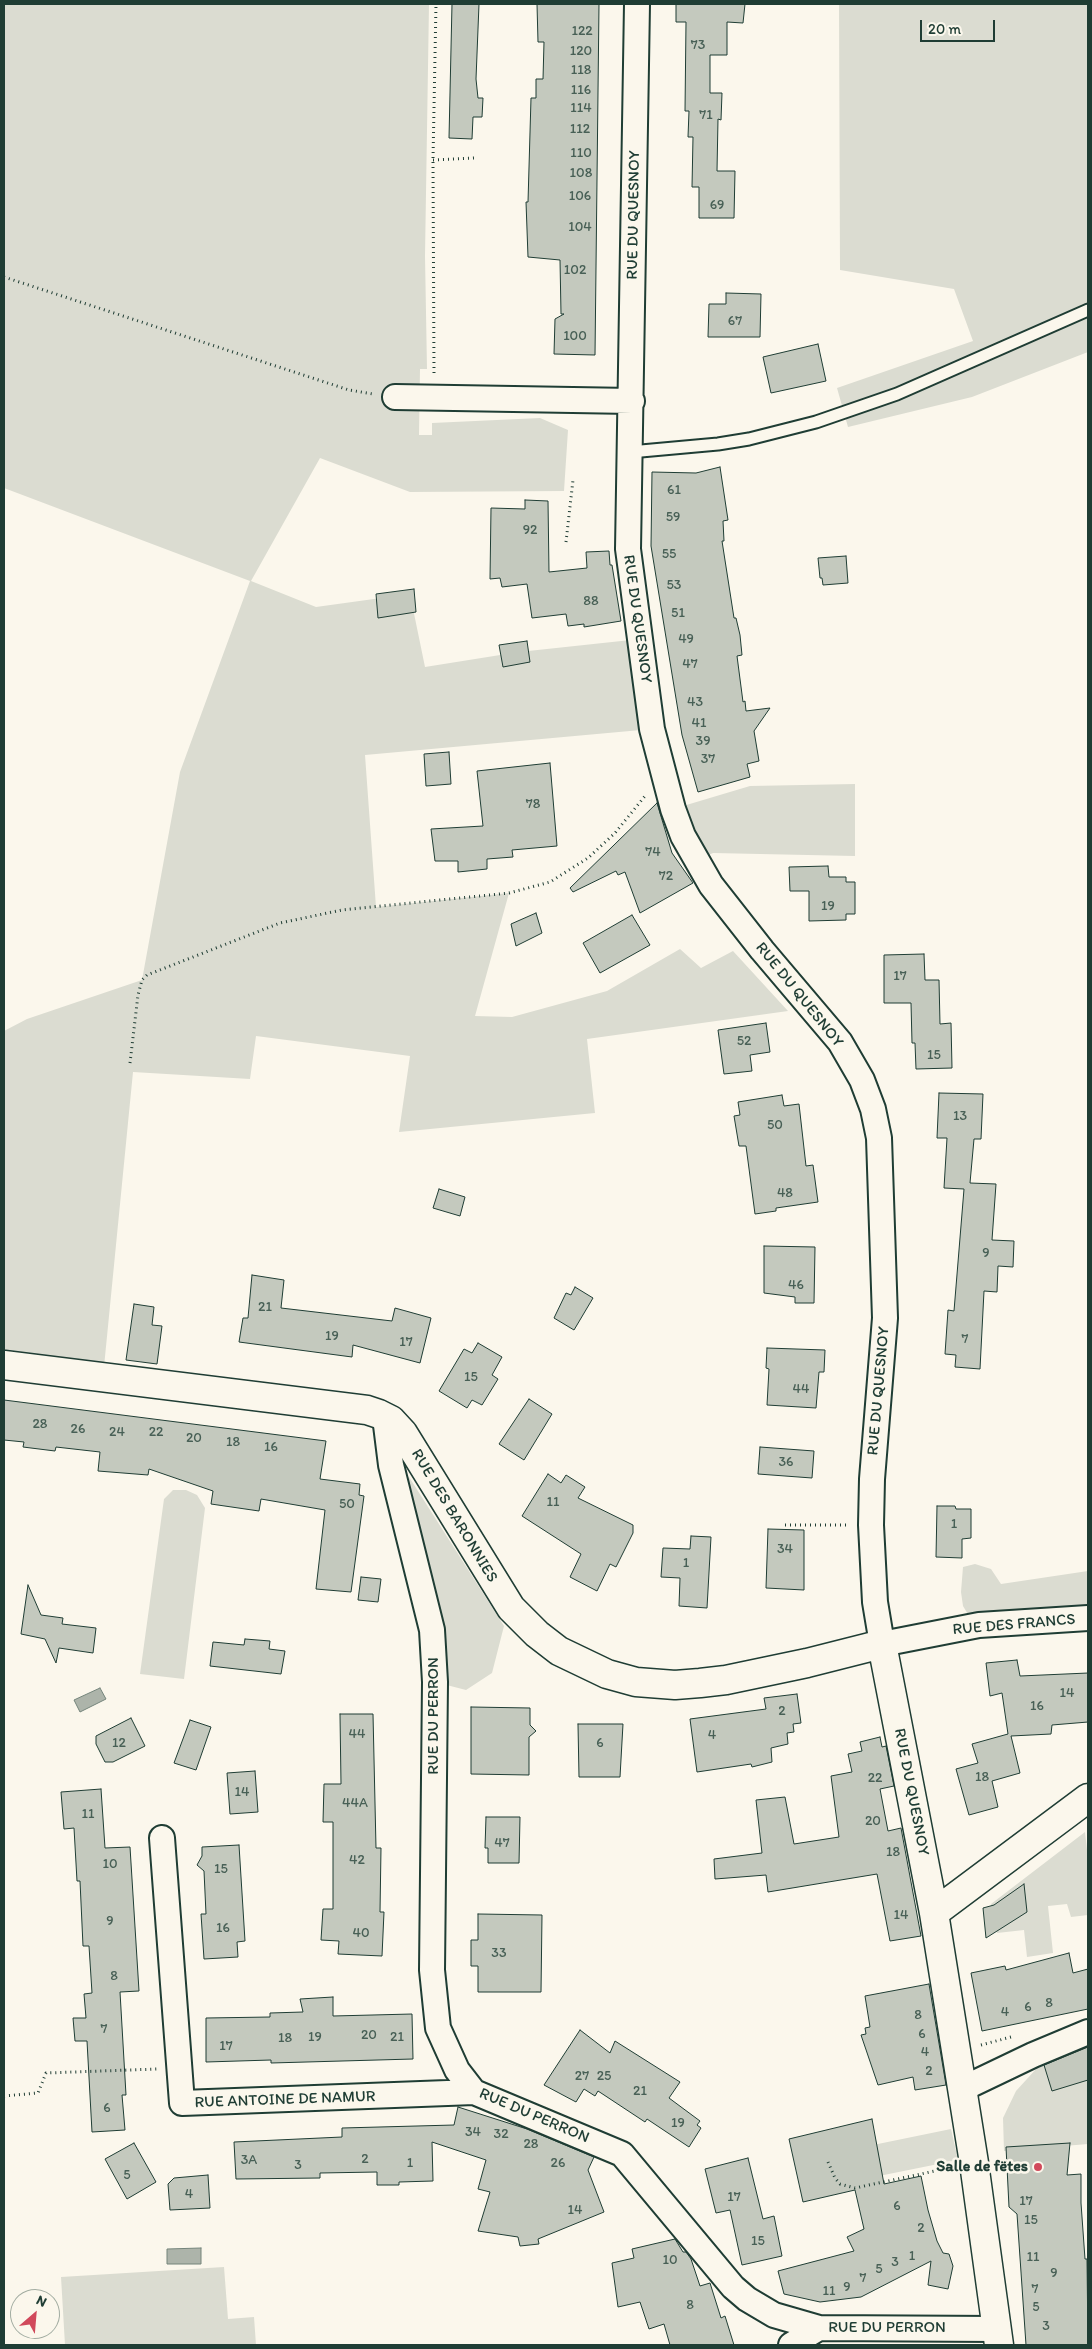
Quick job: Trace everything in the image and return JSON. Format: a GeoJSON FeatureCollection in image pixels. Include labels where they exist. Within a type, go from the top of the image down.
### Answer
{"type":"FeatureCollection","features":[{"type":"Feature","properties":{"kind":"street","name":"RUE DU QUESNOY"},"geometry":{"type":"LineString","coordinates":[[637,4],[632,401],[628,549],[652,729],[662,775],[684,836],[711,885],[762,950],[840,1042],[862,1080],[879,1138],[886,1318],[872,1479],[871,1525],[875,1602],[934,1913],[974,2163],[998,2337]]}},
{"type":"Feature","properties":{"kind":"street"},"geometry":{"type":"LineString","coordinates":[[395,397],[632,401]]}},
{"type":"Feature","properties":{"kind":"street","name":"RUE DES BARONNIES"},"geometry":{"type":"LineString","coordinates":[[4,1365],[367,1410],[385,1417],[403,1433],[511,1608],[537,1634],[580,1662],[607,1674],[636,1682],[675,1685],[700,1684],[789,1667],[882,1644]]}},
{"type":"Feature","properties":{"kind":"street","name":"RUE DU PERRON"},"geometry":{"type":"LineString","coordinates":[[385,1417],[391,1465],[432,1630],[434,1659],[432,1970],[438,2028],[457,2070],[474,2092],[622,2154],[734,2287],[747,2299],[774,2315],[819,2328],[998,2337]]}},
{"type":"Feature","properties":{"kind":"street","name":"RUE DES FRANCS"},"geometry":{"type":"LineString","coordinates":[[882,1644],[979,1624],[1088,1618]]}},
{"type":"Feature","properties":{"kind":"street"},"geometry":{"type":"LineString","coordinates":[[934,1913],[1088,1798]]}},
{"type":"Feature","properties":{"kind":"street","name":"RUE ANTOINE DE NAMUR"},"geometry":{"type":"LineString","coordinates":[[162,1838],[182,2103],[474,2092]]}},
{"type":"Feature","properties":{"kind":"street"},"geometry":{"type":"LineString","coordinates":[[962,2089],[1033,2055],[1088,2032]]}},
{"type":"Feature","properties":{"kind":"street"},"geometry":{"type":"LineString","coordinates":[[790,2345],[819,2328]]}},
{"type":"Feature","properties":{"kind":"lane"},"geometry":{"type":"LineString","coordinates":[[630,452],[733,441],[816,422],[897,394],[1088,310]]}},
{"type":"Feature","properties":{"kind":"path"},"geometry":{"type":"LineString","coordinates":[[436,4],[433,160],[434,377],[442,392],[452,399]]}},
{"type":"Feature","properties":{"kind":"path"},"geometry":{"type":"LineString","coordinates":[[433,160],[475,158]]}},
{"type":"Feature","properties":{"kind":"path"},"geometry":{"type":"LineString","coordinates":[[4,277],[349,390],[395,397]]}},
{"type":"Feature","properties":{"kind":"path"},"geometry":{"type":"LineString","coordinates":[[566,542],[573,480]]}},
{"type":"Feature","properties":{"kind":"path"},"geometry":{"type":"LineString","coordinates":[[130,1063],[138,995],[142,980],[147,975],[280,923],[342,910],[516,892],[550,882],[588,858],[615,833],[662,775]]}},
{"type":"Feature","properties":{"kind":"path"},"geometry":{"type":"LineString","coordinates":[[785,1525],[871,1525]]}},
{"type":"Feature","properties":{"kind":"path"},"geometry":{"type":"LineString","coordinates":[[4,2096],[38,2093],[46,2073],[180,2068]]}},
{"type":"Feature","properties":{"kind":"path"},"geometry":{"type":"LineString","coordinates":[[828,2162],[835,2178],[840,2184],[855,2188],[974,2163]]}},
{"type":"Feature","properties":{"kind":"shaded area"},"geometry":{"type":"Polygon","coordinates":[[[4,4],[429,4],[425,256],[427,369],[420,369],[419,435],[432,435],[432,423],[540,418],[568,430],[564,491],[410,492],[320,458],[251,581],[316,607],[410,594],[425,667],[519,652],[640,639],[652,729],[365,755],[376,907],[509,893],[475,1016],[512,1017],[607,991],[680,949],[701,968],[733,951],[788,1011],[587,1039],[595,1113],[399,1132],[410,1056],[256,1036],[250,1079],[133,1072],[103,1377],[4,1365],[4,1031],[27,1019],[142,980],[180,772],[250,581],[4,488],[4,4]]]}},
{"type":"Feature","properties":{"kind":"shaded area"},"geometry":{"type":"Polygon","coordinates":[[[839,4],[1088,4],[1088,352],[972,397],[848,427],[837,388],[973,341],[954,289],[840,270],[839,4]]]}},
{"type":"Feature","properties":{"kind":"shaded area"},"geometry":{"type":"Polygon","coordinates":[[[855,784],[855,856],[713,853],[697,860],[673,809],[750,786],[855,784]]]}},
{"type":"Feature","properties":{"kind":"shaded area"},"geometry":{"type":"Polygon","coordinates":[[[409,1477],[504,1626],[492,1673],[466,1690],[435,1682],[397,1484],[409,1477]]]}},
{"type":"Feature","properties":{"kind":"shaded area"},"geometry":{"type":"Polygon","coordinates":[[[173,1490],[186,1490],[197,1495],[205,1508],[184,1679],[140,1674],[164,1499],[173,1490]]]}},
{"type":"Feature","properties":{"kind":"shaded area"},"geometry":{"type":"Polygon","coordinates":[[[975,1564],[991,1569],[1001,1584],[1088,1571],[1088,1619],[969,1616],[963,1606],[961,1592],[963,1567],[975,1564]]]}},
{"type":"Feature","properties":{"kind":"shaded area"},"geometry":{"type":"Polygon","coordinates":[[[100,1688],[106,1699],[80,1712],[74,1700],[100,1688]]]}},
{"type":"Feature","properties":{"kind":"shaded area"},"geometry":{"type":"Polygon","coordinates":[[[1085,1832],[1088,1858],[1088,1915],[1071,1917],[1067,1904],[1048,1906],[1053,1953],[1027,1957],[1024,1930],[997,1933],[991,1904],[1085,1832]]]}},
{"type":"Feature","properties":{"kind":"shaded area"},"geometry":{"type":"Polygon","coordinates":[[[1088,2046],[1088,2144],[1004,2151],[1003,2118],[1016,2091],[1037,2068],[1088,2046]]]}},
{"type":"Feature","properties":{"kind":"shaded area"},"geometry":{"type":"Polygon","coordinates":[[[951,2129],[958,2160],[879,2176],[873,2145],[951,2129]]]}},
{"type":"Feature","properties":{"kind":"shaded area"},"geometry":{"type":"Polygon","coordinates":[[[201,2248],[201,2264],[167,2264],[167,2249],[201,2248]]]}},
{"type":"Feature","properties":{"kind":"shaded area"},"geometry":{"type":"Polygon","coordinates":[[[224,2267],[228,2319],[254,2317],[256,2345],[65,2345],[61,2277],[224,2267]]]}},
{"type":"Feature","properties":{"kind":"building"},"geometry":{"type":"Polygon","coordinates":[[[452,4],[479,4],[476,79],[478,98],[483,98],[482,117],[473,117],[472,139],[449,138],[452,4]]]}},
{"type":"Feature","properties":{"kind":"building"},"geometry":{"type":"Polygon","coordinates":[[[537,4],[599,4],[595,355],[554,354],[555,319],[564,314],[561,314],[560,260],[528,257],[526,202],[528,202],[531,98],[536,98],[536,79],[543,79],[544,42],[538,42],[537,4]]]}},
{"type":"Feature","properties":{"kind":"building"},"geometry":{"type":"Polygon","coordinates":[[[676,4],[745,4],[743,23],[727,22],[727,55],[710,55],[710,93],[722,93],[721,120],[718,119],[717,171],[735,171],[734,218],[699,218],[699,187],[692,187],[693,137],[688,137],[689,111],[685,111],[686,22],[676,22],[676,4]]]}},
{"type":"Feature","properties":{"kind":"building"},"geometry":{"type":"Polygon","coordinates":[[[726,293],[761,294],[760,337],[708,337],[709,304],[726,304],[726,293]]]}},
{"type":"Feature","properties":{"kind":"building"},"geometry":{"type":"Polygon","coordinates":[[[818,344],[826,381],[771,393],[763,357],[818,344]]]}},
{"type":"Feature","properties":{"kind":"building"},"geometry":{"type":"Polygon","coordinates":[[[720,467],[728,520],[723,521],[724,541],[722,541],[734,618],[736,618],[740,635],[742,655],[737,656],[743,702],[745,701],[746,711],[770,708],[754,731],[759,761],[747,764],[750,777],[698,792],[682,735],[651,546],[652,472],[696,473],[720,467]]]}},
{"type":"Feature","properties":{"kind":"building"},"geometry":{"type":"Polygon","coordinates":[[[525,500],[548,501],[549,572],[587,568],[586,552],[609,551],[621,621],[584,627],[584,624],[568,626],[566,614],[532,618],[527,584],[502,587],[500,578],[490,579],[491,508],[525,509],[525,500]]]}},
{"type":"Feature","properties":{"kind":"building"},"geometry":{"type":"Polygon","coordinates":[[[846,556],[848,583],[823,585],[822,578],[820,578],[818,558],[846,556]]]}},
{"type":"Feature","properties":{"kind":"building"},"geometry":{"type":"Polygon","coordinates":[[[414,589],[416,612],[378,618],[376,594],[414,589]]]}},
{"type":"Feature","properties":{"kind":"building"},"geometry":{"type":"Polygon","coordinates":[[[527,641],[530,662],[503,667],[499,645],[527,641]]]}},
{"type":"Feature","properties":{"kind":"building"},"geometry":{"type":"Polygon","coordinates":[[[449,752],[451,784],[426,786],[424,754],[449,752]]]}},
{"type":"Feature","properties":{"kind":"building"},"geometry":{"type":"Polygon","coordinates":[[[550,763],[557,846],[512,850],[513,857],[487,859],[487,869],[458,872],[458,861],[435,861],[431,829],[483,826],[477,771],[550,763]]]}},
{"type":"Feature","properties":{"kind":"building"},"geometry":{"type":"Polygon","coordinates":[[[657,803],[672,853],[693,883],[640,913],[625,872],[618,875],[616,871],[573,892],[570,888],[657,803]]]}},
{"type":"Feature","properties":{"kind":"building"},"geometry":{"type":"Polygon","coordinates":[[[828,866],[829,877],[846,877],[846,882],[855,882],[855,914],[846,914],[846,920],[809,921],[809,891],[790,891],[789,867],[828,866]]]}},
{"type":"Feature","properties":{"kind":"building"},"geometry":{"type":"Polygon","coordinates":[[[536,913],[542,933],[516,946],[511,924],[536,913]]]}},
{"type":"Feature","properties":{"kind":"building"},"geometry":{"type":"Polygon","coordinates":[[[632,915],[650,945],[600,973],[583,943],[632,915]]]}},
{"type":"Feature","properties":{"kind":"building"},"geometry":{"type":"Polygon","coordinates":[[[924,954],[925,980],[939,980],[940,1024],[951,1023],[952,1068],[916,1069],[915,1043],[912,1043],[911,1003],[884,1003],[884,955],[924,954]]]}},
{"type":"Feature","properties":{"kind":"building"},"geometry":{"type":"Polygon","coordinates":[[[766,1023],[770,1052],[750,1055],[752,1071],[724,1074],[718,1030],[766,1023]]]}},
{"type":"Feature","properties":{"kind":"building"},"geometry":{"type":"Polygon","coordinates":[[[939,1093],[983,1094],[981,1139],[974,1139],[970,1183],[996,1184],[992,1240],[1014,1241],[1013,1267],[998,1266],[997,1292],[984,1291],[980,1369],[955,1367],[956,1355],[945,1354],[948,1310],[954,1311],[964,1189],[944,1188],[947,1138],[937,1138],[939,1093]]]}},
{"type":"Feature","properties":{"kind":"building"},"geometry":{"type":"Polygon","coordinates":[[[782,1095],[784,1106],[799,1104],[806,1166],[813,1165],[818,1202],[776,1208],[776,1211],[755,1214],[746,1146],[739,1146],[734,1116],[740,1115],[738,1102],[782,1095]]]}},
{"type":"Feature","properties":{"kind":"building"},"geometry":{"type":"Polygon","coordinates":[[[439,1189],[465,1197],[460,1216],[433,1208],[439,1189]]]}},
{"type":"Feature","properties":{"kind":"building"},"geometry":{"type":"Polygon","coordinates":[[[764,1246],[815,1247],[814,1303],[795,1303],[795,1297],[764,1293],[764,1246]]]}},
{"type":"Feature","properties":{"kind":"building"},"geometry":{"type":"Polygon","coordinates":[[[252,1275],[284,1280],[281,1308],[392,1321],[395,1308],[431,1318],[420,1363],[353,1345],[352,1357],[239,1342],[243,1318],[248,1318],[252,1275]]]}},
{"type":"Feature","properties":{"kind":"building"},"geometry":{"type":"Polygon","coordinates":[[[575,1287],[593,1298],[574,1330],[554,1318],[566,1293],[571,1295],[575,1287]]]}},
{"type":"Feature","properties":{"kind":"building"},"geometry":{"type":"Polygon","coordinates":[[[134,1304],[154,1307],[152,1325],[162,1326],[157,1364],[126,1360],[134,1304]]]}},
{"type":"Feature","properties":{"kind":"building"},"geometry":{"type":"Polygon","coordinates":[[[478,1343],[502,1357],[492,1375],[498,1379],[482,1405],[472,1400],[467,1408],[439,1391],[464,1349],[472,1353],[478,1343]]]}},
{"type":"Feature","properties":{"kind":"building"},"geometry":{"type":"Polygon","coordinates":[[[767,1348],[825,1350],[824,1372],[819,1372],[816,1408],[767,1405],[769,1369],[766,1368],[767,1348]]]}},
{"type":"Feature","properties":{"kind":"building"},"geometry":{"type":"Polygon","coordinates":[[[529,1399],[552,1414],[524,1460],[499,1444],[529,1399]]]}},
{"type":"Feature","properties":{"kind":"building"},"geometry":{"type":"Polygon","coordinates":[[[4,1400],[326,1441],[320,1479],[360,1484],[359,1495],[364,1496],[351,1592],[316,1589],[325,1510],[261,1499],[259,1511],[211,1504],[213,1491],[149,1469],[148,1475],[98,1471],[100,1452],[56,1447],[55,1451],[23,1447],[24,1442],[4,1440],[4,1400]]]}},
{"type":"Feature","properties":{"kind":"building"},"geometry":{"type":"Polygon","coordinates":[[[760,1447],[814,1451],[812,1478],[758,1474],[760,1447]]]}},
{"type":"Feature","properties":{"kind":"building"},"geometry":{"type":"Polygon","coordinates":[[[548,1474],[561,1483],[566,1475],[585,1487],[578,1498],[633,1525],[633,1533],[616,1567],[610,1564],[597,1591],[570,1577],[581,1554],[522,1516],[548,1474]]]}},
{"type":"Feature","properties":{"kind":"building"},"geometry":{"type":"Polygon","coordinates":[[[937,1506],[955,1506],[956,1509],[971,1509],[971,1538],[962,1539],[962,1558],[936,1557],[937,1506]]]}},
{"type":"Feature","properties":{"kind":"building"},"geometry":{"type":"Polygon","coordinates":[[[768,1529],[804,1530],[804,1590],[766,1588],[768,1529]]]}},
{"type":"Feature","properties":{"kind":"building"},"geometry":{"type":"Polygon","coordinates":[[[691,1536],[711,1537],[707,1608],[679,1606],[680,1578],[661,1577],[663,1548],[690,1549],[691,1536]]]}},
{"type":"Feature","properties":{"kind":"building"},"geometry":{"type":"Polygon","coordinates":[[[361,1577],[381,1579],[378,1602],[358,1600],[361,1577]]]}},
{"type":"Feature","properties":{"kind":"building"},"geometry":{"type":"Polygon","coordinates":[[[28,1585],[41,1615],[63,1618],[62,1624],[96,1628],[93,1653],[59,1648],[56,1663],[45,1639],[21,1634],[28,1585]]]}},
{"type":"Feature","properties":{"kind":"building"},"geometry":{"type":"Polygon","coordinates":[[[245,1639],[270,1641],[269,1649],[285,1651],[281,1674],[210,1666],[213,1642],[244,1645],[245,1639]]]}},
{"type":"Feature","properties":{"kind":"building"},"geometry":{"type":"Polygon","coordinates":[[[1017,1660],[1020,1676],[1088,1673],[1088,1722],[1052,1725],[1051,1734],[1011,1736],[1020,1773],[992,1781],[998,1807],[969,1815],[956,1769],[978,1763],[972,1744],[1008,1734],[1002,1693],[990,1696],[986,1663],[1017,1660]]]}},
{"type":"Feature","properties":{"kind":"building"},"geometry":{"type":"Polygon","coordinates":[[[797,1694],[801,1723],[793,1724],[794,1732],[787,1733],[788,1744],[771,1748],[772,1762],[752,1767],[751,1764],[697,1772],[690,1719],[766,1709],[764,1698],[797,1694]]]}},
{"type":"Feature","properties":{"kind":"building"},"geometry":{"type":"Polygon","coordinates":[[[471,1707],[530,1708],[530,1725],[536,1731],[529,1737],[529,1775],[471,1774],[471,1707]]]}},
{"type":"Feature","properties":{"kind":"building"},"geometry":{"type":"Polygon","coordinates":[[[340,1714],[373,1714],[376,1848],[381,1848],[380,1912],[384,1912],[382,1956],[338,1954],[339,1941],[321,1940],[323,1909],[333,1909],[333,1822],[323,1822],[324,1784],[341,1784],[340,1714]]]}},
{"type":"Feature","properties":{"kind":"building"},"geometry":{"type":"Polygon","coordinates":[[[131,1718],[145,1746],[113,1762],[105,1762],[96,1744],[96,1736],[131,1718]]]}},
{"type":"Feature","properties":{"kind":"building"},"geometry":{"type":"Polygon","coordinates":[[[190,1720],[211,1727],[196,1770],[174,1763],[190,1720]]]}},
{"type":"Feature","properties":{"kind":"building"},"geometry":{"type":"Polygon","coordinates":[[[578,1724],[623,1724],[620,1777],[579,1777],[578,1724]]]}},
{"type":"Feature","properties":{"kind":"building"},"geometry":{"type":"Polygon","coordinates":[[[880,1737],[882,1747],[886,1746],[894,1786],[880,1789],[888,1831],[901,1828],[921,1936],[890,1941],[877,1874],[768,1892],[766,1875],[715,1879],[714,1859],[762,1853],[756,1800],[785,1797],[794,1844],[839,1837],[831,1776],[852,1772],[848,1754],[862,1751],[860,1742],[880,1737]]]}},
{"type":"Feature","properties":{"kind":"building"},"geometry":{"type":"Polygon","coordinates":[[[255,1771],[258,1812],[230,1814],[227,1773],[255,1771]]]}},
{"type":"Feature","properties":{"kind":"building"},"geometry":{"type":"Polygon","coordinates":[[[101,1789],[105,1848],[130,1847],[139,1991],[120,1992],[126,2095],[122,2095],[125,2130],[92,2132],[87,2041],[75,2041],[73,2018],[86,2018],[84,1994],[92,1993],[89,1946],[83,1946],[80,1881],[77,1881],[74,1828],[64,1829],[61,1792],[101,1789]]]}},
{"type":"Feature","properties":{"kind":"building"},"geometry":{"type":"Polygon","coordinates":[[[486,1817],[520,1817],[519,1863],[488,1863],[488,1848],[485,1848],[486,1817]]]}},
{"type":"Feature","properties":{"kind":"building"},"geometry":{"type":"Polygon","coordinates":[[[239,1845],[245,1941],[237,1942],[238,1957],[204,1959],[201,1914],[206,1914],[204,1871],[197,1865],[202,1856],[202,1847],[239,1845]]]}},
{"type":"Feature","properties":{"kind":"building"},"geometry":{"type":"Polygon","coordinates":[[[1024,1884],[1027,1912],[986,1938],[983,1908],[994,1905],[1024,1884]]]}},
{"type":"Feature","properties":{"kind":"building"},"geometry":{"type":"Polygon","coordinates":[[[478,1914],[542,1915],[541,1992],[478,1992],[478,1966],[471,1966],[471,1940],[478,1940],[478,1914]]]}},
{"type":"Feature","properties":{"kind":"building"},"geometry":{"type":"Polygon","coordinates":[[[1069,1953],[1073,1973],[1088,1969],[1088,2009],[982,2031],[971,1973],[1005,1966],[1006,1970],[1069,1953]]]}},
{"type":"Feature","properties":{"kind":"building"},"geometry":{"type":"Polygon","coordinates":[[[929,1984],[946,2085],[915,2090],[913,2077],[878,2085],[861,2035],[866,2034],[865,2028],[870,2027],[865,1996],[929,1984]]]}},
{"type":"Feature","properties":{"kind":"building"},"geometry":{"type":"Polygon","coordinates":[[[333,1997],[333,2016],[412,2014],[413,2059],[271,2063],[271,2060],[206,2062],[206,2018],[270,2017],[270,2013],[303,2012],[300,1999],[333,1997]]]}},
{"type":"Feature","properties":{"kind":"building"},"geometry":{"type":"Polygon","coordinates":[[[580,2030],[610,2053],[615,2041],[680,2082],[669,2098],[700,2121],[697,2125],[701,2128],[689,2147],[647,2119],[645,2122],[598,2091],[595,2096],[584,2089],[576,2102],[544,2085],[580,2030]]]}},
{"type":"Feature","properties":{"kind":"building"},"geometry":{"type":"Polygon","coordinates":[[[1088,2047],[1088,2080],[1052,2091],[1044,2065],[1088,2047]]]}},
{"type":"Feature","properties":{"kind":"building"},"geometry":{"type":"Polygon","coordinates":[[[458,2107],[527,2129],[594,2157],[588,2170],[604,2212],[538,2239],[539,2244],[520,2246],[518,2237],[478,2231],[490,2192],[478,2189],[486,2160],[432,2142],[433,2181],[399,2182],[399,2185],[377,2185],[377,2172],[320,2173],[320,2178],[236,2179],[234,2142],[342,2137],[342,2128],[454,2125],[458,2107]]]}},
{"type":"Feature","properties":{"kind":"building"},"geometry":{"type":"Polygon","coordinates":[[[872,2119],[884,2184],[921,2176],[937,2241],[943,2253],[949,2254],[953,2266],[948,2289],[928,2285],[931,2261],[861,2297],[820,2302],[784,2294],[778,2271],[854,2251],[847,2237],[864,2229],[855,2190],[803,2202],[789,2139],[872,2119]]]}},
{"type":"Feature","properties":{"kind":"building"},"geometry":{"type":"Polygon","coordinates":[[[134,2143],[156,2182],[127,2199],[105,2159],[134,2143]]]}},
{"type":"Feature","properties":{"kind":"building"},"geometry":{"type":"Polygon","coordinates":[[[1070,2143],[1067,2175],[1081,2174],[1081,2203],[1085,2259],[1087,2259],[1088,2345],[1026,2345],[1017,2214],[1009,2207],[1006,2147],[1070,2143]]]}},
{"type":"Feature","properties":{"kind":"building"},"geometry":{"type":"Polygon","coordinates":[[[748,2158],[763,2219],[774,2216],[782,2256],[742,2265],[730,2210],[716,2213],[705,2169],[748,2158]]]}},
{"type":"Feature","properties":{"kind":"building"},"geometry":{"type":"Polygon","coordinates":[[[208,2175],[210,2208],[170,2210],[168,2184],[174,2178],[208,2175]]]}},
{"type":"Feature","properties":{"kind":"building"},"geometry":{"type":"Polygon","coordinates":[[[675,2239],[683,2252],[686,2252],[691,2259],[700,2286],[710,2283],[721,2318],[725,2316],[734,2345],[670,2345],[664,2324],[649,2329],[640,2302],[618,2307],[612,2263],[634,2258],[632,2249],[675,2239]]]}},
{"type":"Feature","properties":{"kind":"place","name":"Salle de fëtes"},"geometry":{"type":"Point","coordinates":[1038,2167]}}]}
